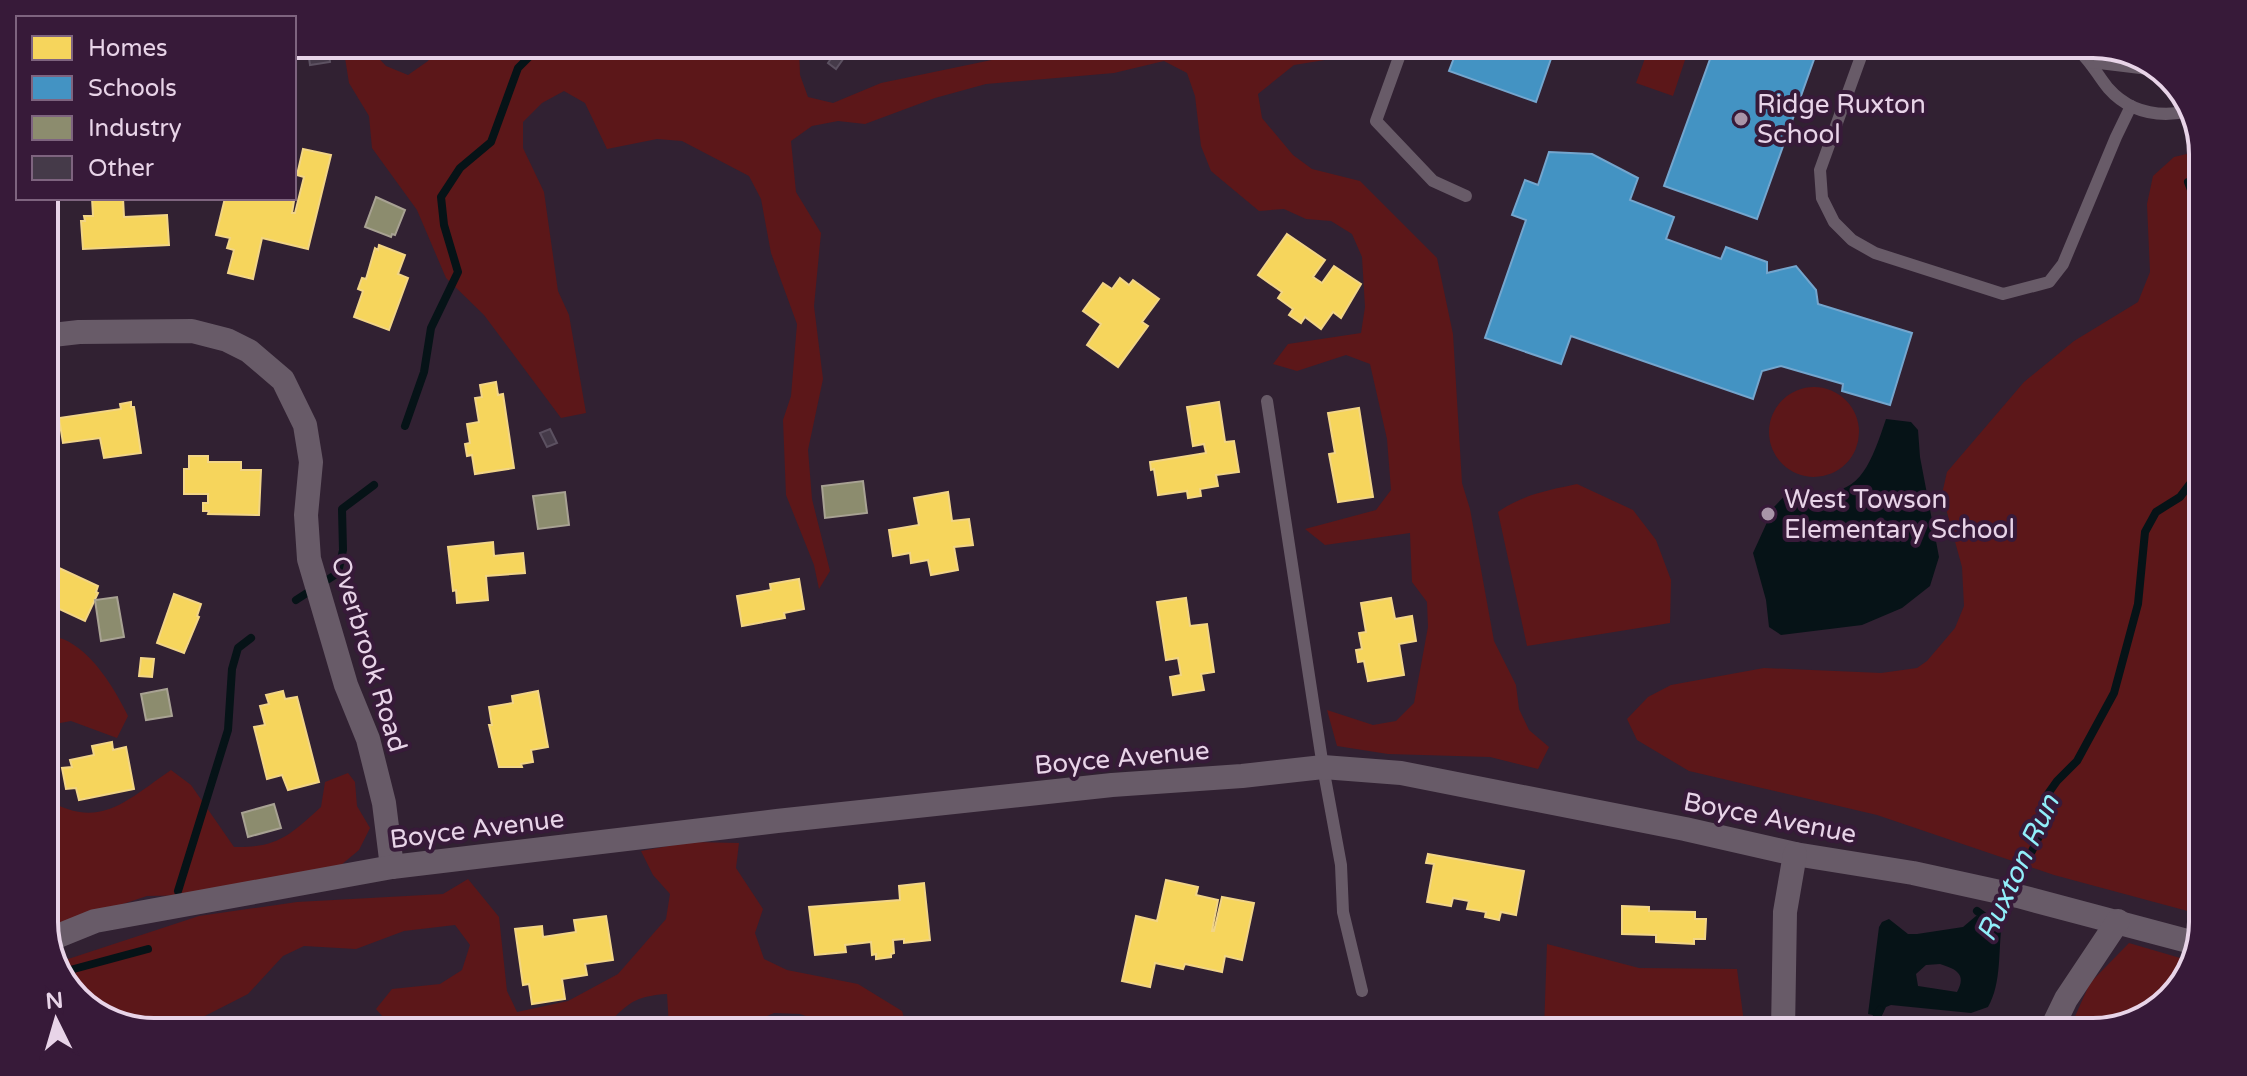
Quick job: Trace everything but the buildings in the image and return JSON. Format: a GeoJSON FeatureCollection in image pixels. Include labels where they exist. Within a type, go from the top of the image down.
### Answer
{"type":"FeatureCollection","features":[{"type":"Feature","properties":{"kind":"street","name":"Overbrook Road"},"geometry":{"type":"LineString","coordinates":[[58,334],[192,331],[227,340],[249,351],[283,380],[305,425],[311,462],[306,515],[309,559],[346,685],[368,739],[384,803],[392,867]]}},
{"type":"Feature","properties":{"kind":"street","name":"Boyce Avenue"},"geometry":{"type":"LineString","coordinates":[[59,935],[95,921],[392,867],[1112,785],[1323,767],[1401,773],[1795,854],[1913,873],[1990,889],[2187,941]]}},
{"type":"Feature","properties":{"kind":"street"},"geometry":{"type":"LineString","coordinates":[[1783,1018],[1785,912],[1795,854]]}},
{"type":"Feature","properties":{"kind":"street"},"geometry":{"type":"LineString","coordinates":[[2057,1018],[2118,921]]}},
{"type":"Feature","properties":{"kind":"lane"},"geometry":{"type":"LineString","coordinates":[[1399,58],[1376,121],[1433,181],[1466,196]]}},
{"type":"Feature","properties":{"kind":"lane"},"geometry":{"type":"LineString","coordinates":[[1860,58],[1820,170],[1822,198],[1834,222],[1852,240],[1875,253],[2003,294],[2049,282],[2063,264],[2131,106]]}},
{"type":"Feature","properties":{"kind":"lane"},"geometry":{"type":"LineString","coordinates":[[2087,58],[2109,88],[2138,111],[2162,115],[2179,113]]}},
{"type":"Feature","properties":{"kind":"lane"},"geometry":{"type":"LineString","coordinates":[[2091,62],[2134,67]]}},
{"type":"Feature","properties":{"kind":"lane"},"geometry":{"type":"LineString","coordinates":[[1267,401],[1341,865],[1343,912],[1362,991]]}},
{"type":"Feature","properties":{"kind":"shaded area"},"geometry":{"type":"Polygon","coordinates":[[[345,58],[378,58],[386,66],[408,75],[430,58],[799,58],[800,75],[808,97],[833,103],[881,83],[1001,58],[1337,58],[1294,65],[1258,94],[1262,118],[1293,155],[1312,169],[1360,181],[1437,258],[1453,334],[1462,483],[1470,509],[1494,641],[1516,685],[1519,709],[1529,730],[1549,747],[1538,769],[1490,757],[1388,754],[1337,746],[1327,710],[1373,725],[1396,721],[1414,703],[1428,627],[1427,602],[1412,582],[1410,533],[1325,545],[1305,529],[1376,510],[1391,490],[1387,439],[1370,364],[1346,355],[1297,371],[1273,364],[1288,344],[1361,333],[1365,307],[1362,257],[1352,234],[1331,221],[1306,219],[1284,209],[1259,211],[1211,171],[1201,146],[1195,96],[1187,73],[1164,61],[1114,73],[986,84],[935,98],[865,124],[838,121],[812,126],[791,141],[796,192],[821,233],[814,306],[823,379],[808,450],[812,499],[830,571],[819,589],[814,565],[786,495],[783,420],[791,396],[797,324],[771,253],[761,199],[749,176],[682,141],[657,139],[607,149],[585,103],[564,91],[542,103],[523,122],[523,148],[544,192],[558,291],[569,315],[586,413],[561,418],[484,315],[446,278],[417,210],[372,148],[369,116],[349,83],[345,58]]]}},
{"type":"Feature","properties":{"kind":"shaded area"},"geometry":{"type":"Polygon","coordinates":[[[1645,58],[1686,58],[1673,96],[1636,83],[1645,58]]]}},
{"type":"Feature","properties":{"kind":"shaded area"},"geometry":{"type":"Polygon","coordinates":[[[2189,153],[2189,911],[2054,875],[1877,815],[1689,771],[1637,740],[1627,719],[1648,697],[1671,685],[1764,668],[1881,673],[1917,668],[1927,661],[1955,628],[1964,606],[1962,567],[1942,494],[1947,472],[2024,382],[2074,341],[2138,302],[2150,272],[2147,204],[2153,176],[2174,157],[2189,153]]]}},
{"type":"Feature","properties":{"kind":"shaded area"},"geometry":{"type":"Polygon","coordinates":[[[1814,387],[1831,390],[1846,400],[1856,415],[1859,432],[1856,449],[1846,464],[1831,474],[1814,477],[1797,474],[1782,464],[1772,449],[1769,432],[1772,415],[1782,400],[1797,390],[1814,387]]]}},
{"type":"Feature","properties":{"kind":"shaded area"},"geometry":{"type":"Polygon","coordinates":[[[1886,419],[1911,422],[1918,430],[1920,457],[1939,557],[1930,586],[1902,608],[1862,625],[1781,635],[1769,627],[1766,600],[1753,553],[1774,507],[1792,488],[1832,492],[1846,488],[1857,480],[1873,455],[1886,419]]]}},
{"type":"Feature","properties":{"kind":"shaded area"},"geometry":{"type":"Polygon","coordinates":[[[1577,484],[1633,510],[1656,540],[1671,580],[1670,623],[1527,646],[1498,512],[1526,497],[1577,484]]]}},
{"type":"Feature","properties":{"kind":"shaded area"},"geometry":{"type":"Polygon","coordinates":[[[58,638],[74,645],[93,662],[128,716],[117,738],[71,721],[58,723],[58,638]]]}},
{"type":"Feature","properties":{"kind":"shaded area"},"geometry":{"type":"Polygon","coordinates":[[[171,770],[191,785],[234,847],[249,847],[273,842],[291,832],[321,807],[325,782],[348,773],[355,782],[357,806],[370,828],[359,850],[341,865],[197,895],[147,896],[58,925],[58,804],[80,812],[96,812],[126,801],[171,770]]]}},
{"type":"Feature","properties":{"kind":"shaded area"},"geometry":{"type":"Polygon","coordinates":[[[690,842],[739,843],[736,868],[763,909],[755,933],[764,959],[787,970],[858,984],[902,1011],[904,1018],[812,1018],[800,1014],[774,1013],[762,1018],[668,1018],[667,994],[633,1002],[614,1018],[384,1018],[376,1009],[392,989],[440,984],[462,970],[470,945],[455,925],[404,931],[356,949],[304,946],[283,956],[248,994],[201,1018],[154,1018],[117,1011],[96,998],[96,980],[78,980],[66,960],[199,916],[297,902],[443,894],[468,879],[499,917],[507,991],[517,1012],[568,1001],[618,974],[666,919],[670,894],[653,875],[641,851],[690,842]]]}},
{"type":"Feature","properties":{"kind":"shaded area"},"geometry":{"type":"Polygon","coordinates":[[[1976,916],[2002,922],[1998,977],[1988,1007],[1971,1013],[1891,1005],[1886,1007],[1881,1017],[1868,1014],[1882,922],[1889,919],[1908,934],[1963,927],[1976,916]],[[1940,964],[1926,965],[1916,974],[1918,986],[1957,992],[1961,981],[1958,973],[1940,964]]]}},
{"type":"Feature","properties":{"kind":"shaded area"},"geometry":{"type":"Polygon","coordinates":[[[2129,943],[2182,959],[2165,985],[2146,1002],[2118,1015],[2074,1018],[2090,983],[2129,943]]]}},
{"type":"Feature","properties":{"kind":"shaded area"},"geometry":{"type":"Polygon","coordinates":[[[1547,944],[1639,968],[1737,969],[1743,1018],[1544,1018],[1547,944]]]}},
{"type":"Feature","properties":{"kind":"waterway"},"geometry":{"type":"LineString","coordinates":[[405,426],[424,372],[431,328],[458,272],[444,225],[441,197],[460,168],[491,142],[518,68],[528,58]]}},
{"type":"Feature","properties":{"kind":"waterway"},"geometry":{"type":"LineString","coordinates":[[296,600],[338,573],[343,550],[342,509],[374,485]]}},
{"type":"Feature","properties":{"kind":"waterway","name":"Ruxton Run"},"geometry":{"type":"LineString","coordinates":[[1986,927],[2043,828],[2045,798],[2077,761],[2114,693],[2138,604],[2145,532],[2156,512],[2180,497],[2189,485]]}},
{"type":"Feature","properties":{"kind":"waterway"},"geometry":{"type":"LineString","coordinates":[[178,891],[228,730],[232,669],[238,648],[251,638]]}},
{"type":"Feature","properties":{"kind":"waterway"},"geometry":{"type":"LineString","coordinates":[[1977,911],[1989,920]]}},
{"type":"Feature","properties":{"kind":"waterway"},"geometry":{"type":"LineString","coordinates":[[71,970],[148,949]]}},
{"type":"Feature","properties":{"kind":"waterway","name":"Ruxton Run"},"geometry":{"type":"LineString","coordinates":[[1876,1018],[1880,1010]]}},
{"type":"Feature","properties":{"kind":"place","name":"Ridge Ruxton School"},"geometry":{"type":"Point","coordinates":[1741,119]}},
{"type":"Feature","properties":{"kind":"place","name":"West Towson Elementary School"},"geometry":{"type":"Point","coordinates":[1768,514]}}]}
